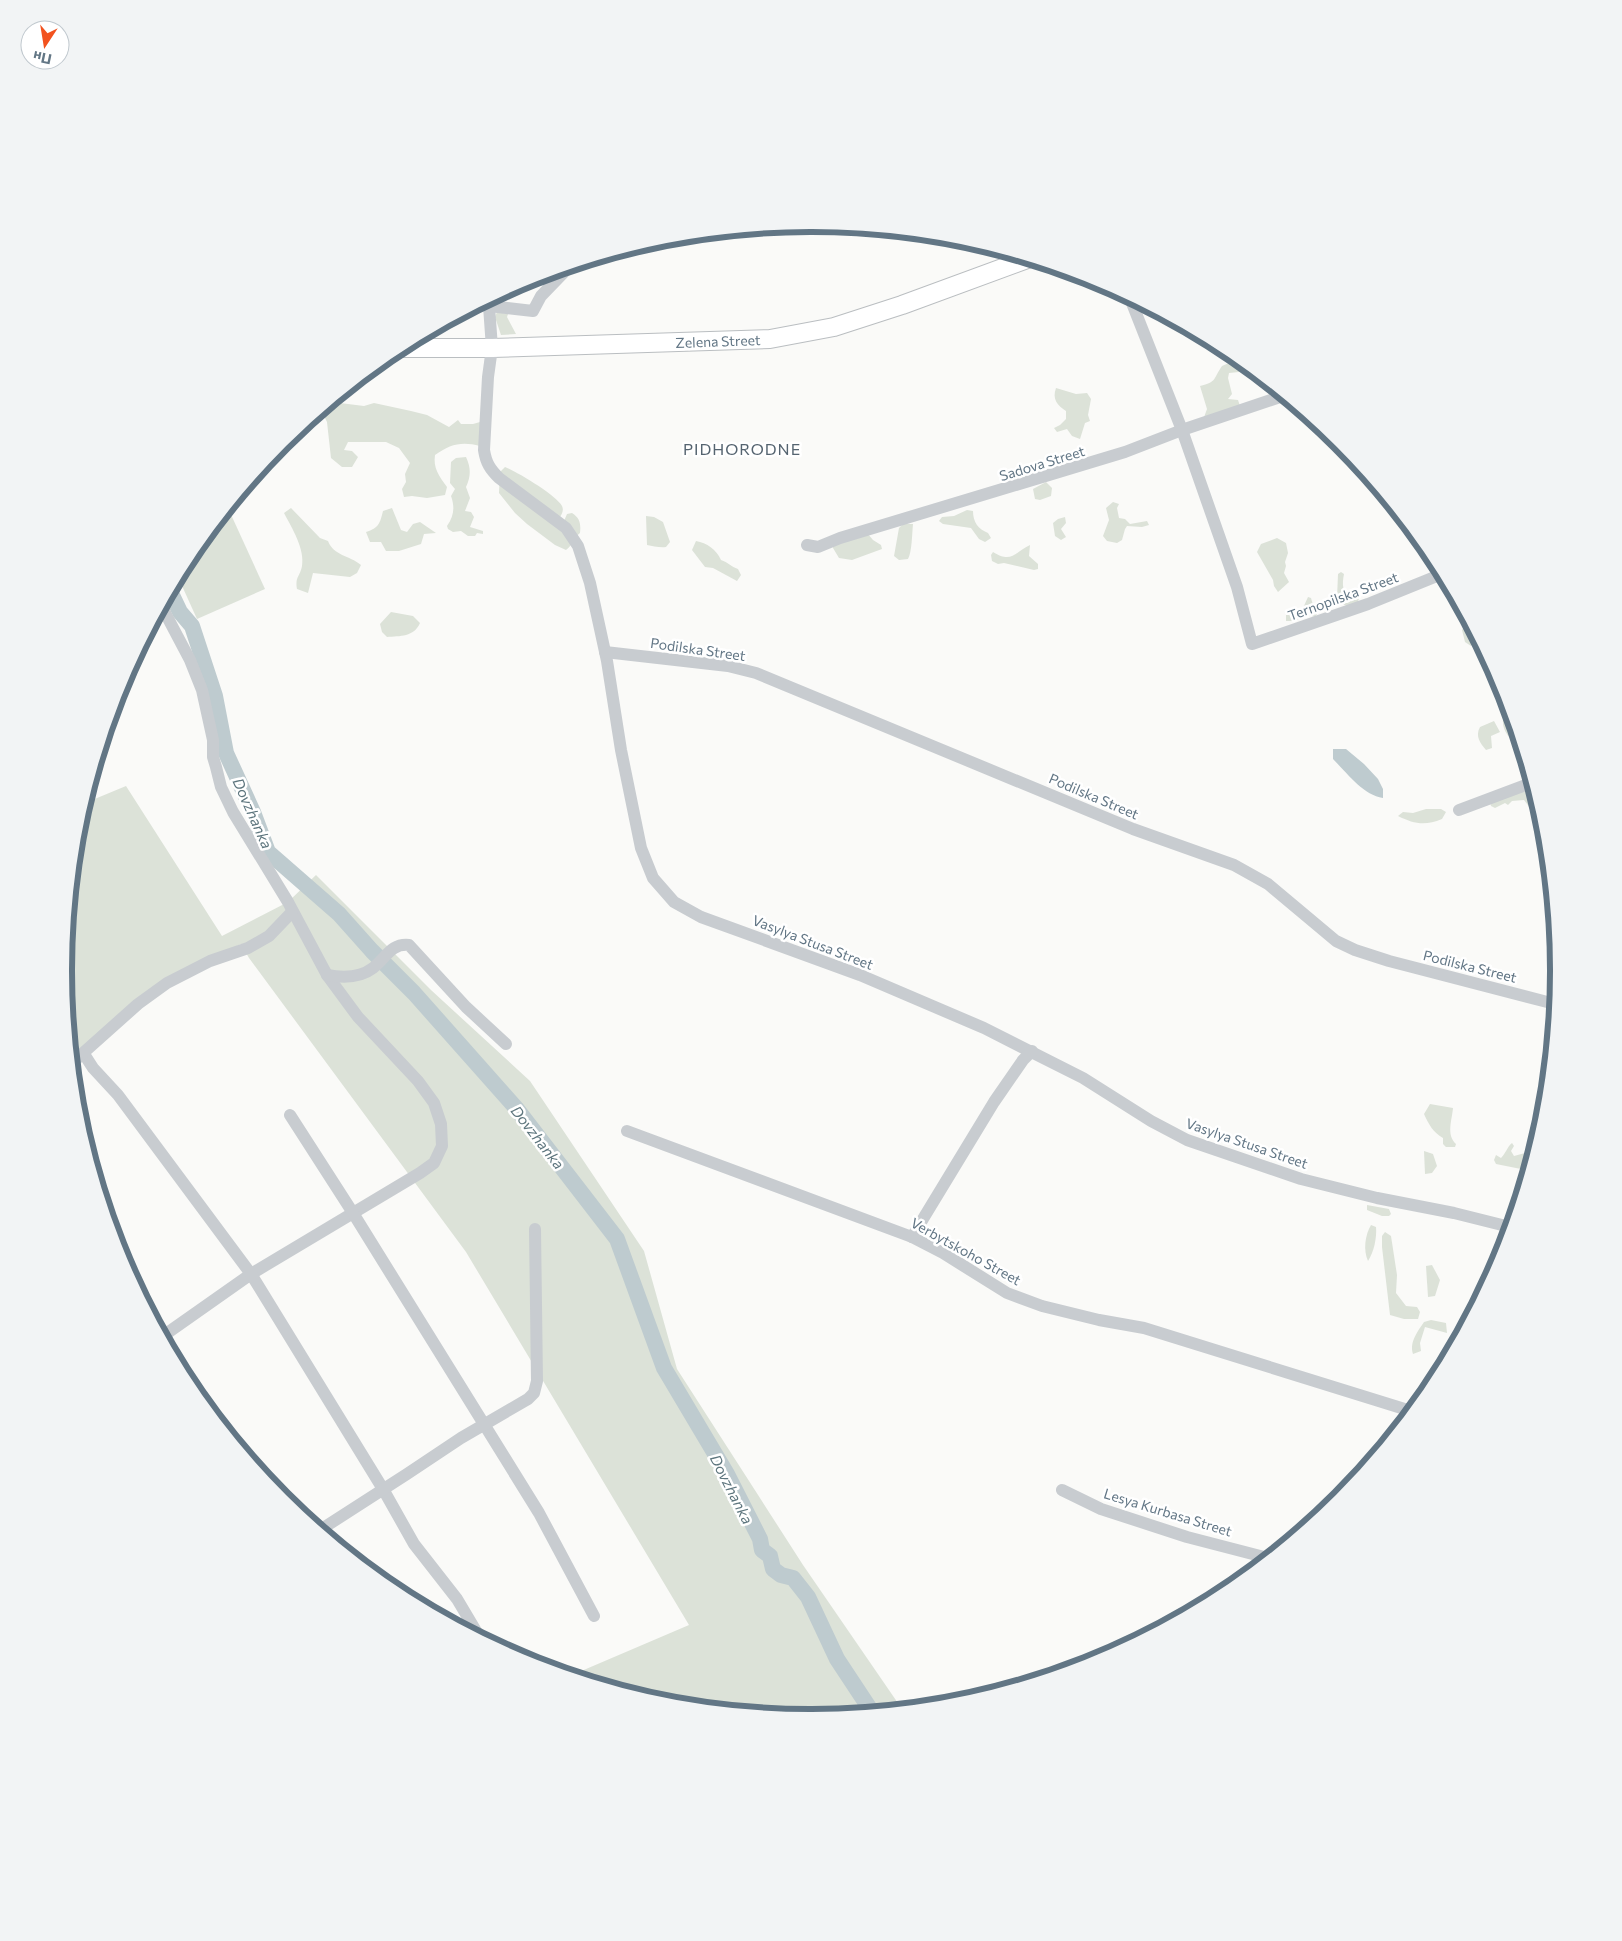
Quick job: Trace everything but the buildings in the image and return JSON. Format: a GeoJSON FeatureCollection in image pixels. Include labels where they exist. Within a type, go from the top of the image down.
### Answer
{"type":"FeatureCollection","features":[{"type":"Feature","properties":{"kind":"highway","name":"Zelena Street"},"geometry":{"type":"LineString","coordinates":[[414,348],[492,348],[770,339],[834,327],[902,305],[1019,262]]}},
{"type":"Feature","properties":{"kind":"street"},"geometry":{"type":"LineString","coordinates":[[489,306],[532,311],[541,296],[560,276]]}},
{"type":"Feature","properties":{"kind":"street"},"geometry":{"type":"LineString","coordinates":[[1133,306],[1182,430]]}},
{"type":"Feature","properties":{"kind":"street","name":"Vasylya Stusa Street"},"geometry":{"type":"LineString","coordinates":[[485,307],[492,348],[488,377],[484,450],[486,462],[490,470],[499,478],[566,528],[578,546],[590,583],[605,652],[623,759],[641,848],[653,878],[674,902],[701,917],[860,975],[1032,1050],[1083,1078],[1151,1121],[1187,1140],[1301,1179],[1377,1198],[1454,1213],[1503,1225]]}},
{"type":"Feature","properties":{"kind":"street","name":"Sadova Street"},"geometry":{"type":"LineString","coordinates":[[807,545],[818,547],[840,538],[1034,481],[1125,452],[1182,430],[1277,398]]}},
{"type":"Feature","properties":{"kind":"street","name":"Ternopilska Street"},"geometry":{"type":"LineString","coordinates":[[1182,430],[1237,587],[1252,644],[1368,604],[1436,577]]}},
{"type":"Feature","properties":{"kind":"street"},"geometry":{"type":"LineString","coordinates":[[165,613],[190,660],[202,690],[221,787],[233,812],[288,902],[327,975],[358,1017],[418,1081],[434,1103],[441,1124],[442,1146],[434,1163],[404,1183],[251,1274],[167,1333]]}},
{"type":"Feature","properties":{"kind":"street","name":"Podilska Street"},"geometry":{"type":"LineString","coordinates":[[605,652],[728,666],[756,673],[1133,829],[1234,865],[1268,884],[1336,941],[1355,950],[1389,961],[1549,1002]]}},
{"type":"Feature","properties":{"kind":"street"},"geometry":{"type":"LineString","coordinates":[[1459,810],[1525,784]]}},
{"type":"Feature","properties":{"kind":"street"},"geometry":{"type":"LineString","coordinates":[[78,1058],[138,1004],[167,983],[210,961],[248,948],[269,936],[292,912]]}},
{"type":"Feature","properties":{"kind":"street"},"geometry":{"type":"LineString","coordinates":[[327,975],[341,978],[358,975],[375,967],[394,947],[409,945],[466,1007],[506,1044]]}},
{"type":"Feature","properties":{"kind":"street"},"geometry":{"type":"LineString","coordinates":[[912,1237],[994,1102],[1032,1050]]}},
{"type":"Feature","properties":{"kind":"street"},"geometry":{"type":"LineString","coordinates":[[84,1054],[93,1068],[118,1095],[251,1274],[384,1489],[414,1544],[457,1598],[474,1628]]}},
{"type":"Feature","properties":{"kind":"street"},"geometry":{"type":"LineString","coordinates":[[290,1116],[353,1213],[539,1513],[594,1616]]}},
{"type":"Feature","properties":{"kind":"street","name":"Verbytskoho Street"},"geometry":{"type":"LineString","coordinates":[[627,1132],[912,1237],[943,1253],[1007,1293],[1042,1306],[1099,1320],[1144,1328],[1405,1409]]}},
{"type":"Feature","properties":{"kind":"street"},"geometry":{"type":"LineString","coordinates":[[325,1527],[461,1438],[528,1399],[534,1393],[538,1381],[535,1229]]}},
{"type":"Feature","properties":{"kind":"street","name":"Lesya Kurbasa Street"},"geometry":{"type":"LineString","coordinates":[[1062,1490],[1110,1512],[1187,1537],[1261,1556]]}},
{"type":"Feature","properties":{"kind":"shaded area"},"geometry":{"type":"Polygon","coordinates":[[[497,312],[508,314],[507,317],[516,334],[501,335],[495,317],[497,312]]]}},
{"type":"Feature","properties":{"kind":"shaded area"},"geometry":{"type":"Polygon","coordinates":[[[1230,362],[1240,370],[1239,372],[1229,373],[1228,378],[1232,394],[1228,399],[1238,400],[1240,406],[1203,420],[1207,409],[1200,386],[1212,381],[1222,366],[1230,362]]]}},
{"type":"Feature","properties":{"kind":"shaded area"},"geometry":{"type":"Polygon","coordinates":[[[1056,388],[1076,394],[1087,393],[1091,399],[1088,415],[1090,421],[1085,423],[1080,439],[1072,436],[1067,429],[1057,432],[1054,428],[1066,419],[1066,411],[1055,399],[1056,388]]]}},
{"type":"Feature","properties":{"kind":"shaded area"},"geometry":{"type":"Polygon","coordinates":[[[339,403],[364,406],[374,403],[427,415],[449,427],[458,420],[461,424],[480,422],[480,446],[456,444],[435,455],[436,468],[447,487],[445,495],[427,498],[404,497],[402,489],[406,482],[405,474],[410,463],[399,448],[386,442],[348,442],[344,450],[352,451],[358,457],[352,467],[342,467],[331,458],[327,422],[324,415],[339,403]]]}},
{"type":"Feature","properties":{"kind":"shaded area"},"geometry":{"type":"Polygon","coordinates":[[[466,457],[470,472],[466,487],[470,498],[465,511],[471,512],[474,517],[470,527],[483,531],[483,534],[477,533],[475,536],[468,536],[461,531],[453,532],[447,526],[452,515],[453,504],[451,496],[455,489],[450,483],[451,462],[456,458],[466,457]]]}},
{"type":"Feature","properties":{"kind":"shaded area"},"geometry":{"type":"Polygon","coordinates":[[[505,467],[536,484],[558,501],[563,509],[560,517],[564,521],[567,514],[572,513],[577,517],[580,524],[580,533],[566,550],[555,545],[527,524],[515,513],[499,493],[500,472],[505,467]]]}},
{"type":"Feature","properties":{"kind":"shaded area"},"geometry":{"type":"Polygon","coordinates":[[[1046,482],[1052,488],[1051,496],[1040,500],[1035,499],[1033,489],[1046,482]]]}},
{"type":"Feature","properties":{"kind":"shaded area"},"geometry":{"type":"Polygon","coordinates":[[[1113,502],[1119,504],[1117,508],[1119,518],[1125,519],[1130,524],[1147,521],[1149,525],[1142,527],[1127,526],[1122,540],[1117,543],[1107,541],[1103,536],[1109,520],[1106,508],[1113,502]]]}},
{"type":"Feature","properties":{"kind":"shaded area"},"geometry":{"type":"Polygon","coordinates":[[[291,508],[320,538],[328,541],[334,550],[361,565],[357,573],[350,577],[313,573],[308,593],[297,589],[297,579],[302,566],[302,553],[284,513],[291,508]]]}},
{"type":"Feature","properties":{"kind":"shaded area"},"geometry":{"type":"Polygon","coordinates":[[[392,508],[401,530],[407,532],[413,524],[420,522],[436,533],[424,534],[421,544],[399,551],[386,551],[381,542],[370,542],[366,532],[374,529],[381,519],[383,511],[392,508]]]}},
{"type":"Feature","properties":{"kind":"shaded area"},"geometry":{"type":"Polygon","coordinates":[[[967,510],[973,511],[977,525],[988,533],[991,538],[985,542],[979,539],[971,528],[943,524],[939,521],[942,517],[954,516],[967,510]]]}},
{"type":"Feature","properties":{"kind":"shaded area"},"geometry":{"type":"Polygon","coordinates":[[[231,514],[265,589],[197,619],[181,585],[231,514]]]}},
{"type":"Feature","properties":{"kind":"shaded area"},"geometry":{"type":"Polygon","coordinates":[[[646,516],[654,517],[663,522],[670,542],[666,547],[647,545],[646,516]]]}},
{"type":"Feature","properties":{"kind":"shaded area"},"geometry":{"type":"Polygon","coordinates":[[[1065,517],[1066,523],[1061,529],[1066,537],[1061,540],[1055,536],[1053,523],[1065,517]]]}},
{"type":"Feature","properties":{"kind":"shaded area"},"geometry":{"type":"Polygon","coordinates":[[[903,524],[913,524],[912,543],[908,559],[899,560],[894,556],[899,528],[903,524]]]}},
{"type":"Feature","properties":{"kind":"shaded area"},"geometry":{"type":"Polygon","coordinates":[[[867,533],[881,545],[882,549],[852,560],[839,558],[833,548],[832,541],[867,533]]]}},
{"type":"Feature","properties":{"kind":"shaded area"},"geometry":{"type":"Polygon","coordinates":[[[1277,538],[1286,543],[1288,553],[1284,573],[1289,582],[1278,592],[1257,552],[1261,544],[1277,538]]]}},
{"type":"Feature","properties":{"kind":"shaded area"},"geometry":{"type":"Polygon","coordinates":[[[696,541],[711,547],[721,560],[738,569],[741,575],[737,581],[713,568],[705,567],[692,550],[696,541]]]}},
{"type":"Feature","properties":{"kind":"shaded area"},"geometry":{"type":"Polygon","coordinates":[[[1030,545],[1029,556],[1038,564],[1038,569],[1034,570],[1004,563],[998,564],[992,561],[991,555],[993,552],[1009,557],[1030,545]]]}},
{"type":"Feature","properties":{"kind":"shaded area"},"geometry":{"type":"Polygon","coordinates":[[[1341,572],[1344,574],[1343,585],[1346,594],[1351,599],[1359,598],[1358,602],[1347,606],[1340,603],[1337,598],[1338,574],[1341,572]]]}},
{"type":"Feature","properties":{"kind":"shaded area"},"geometry":{"type":"Polygon","coordinates":[[[1308,597],[1311,598],[1313,605],[1320,610],[1315,617],[1301,613],[1301,617],[1296,621],[1286,621],[1286,615],[1303,608],[1308,597]]]}},
{"type":"Feature","properties":{"kind":"shaded area"},"geometry":{"type":"Polygon","coordinates":[[[391,612],[413,616],[420,623],[410,633],[402,636],[387,637],[382,632],[380,624],[391,612]]]}},
{"type":"Feature","properties":{"kind":"shaded area"},"geometry":{"type":"Polygon","coordinates":[[[1464,627],[1472,641],[1471,646],[1465,642],[1462,630],[1464,627]]]}},
{"type":"Feature","properties":{"kind":"shaded area"},"geometry":{"type":"Polygon","coordinates":[[[1503,715],[1511,738],[1505,732],[1503,715]]]}},
{"type":"Feature","properties":{"kind":"shaded area"},"geometry":{"type":"Polygon","coordinates":[[[1494,721],[1500,732],[1491,736],[1492,748],[1486,750],[1479,739],[1478,733],[1480,727],[1494,721]]]}},
{"type":"Feature","properties":{"kind":"shaded area"},"geometry":{"type":"Polygon","coordinates":[[[1333,749],[1346,749],[1364,764],[1378,779],[1383,789],[1383,798],[1369,793],[1350,777],[1333,759],[1333,749]]]}},
{"type":"Feature","properties":{"kind":"shaded area"},"geometry":{"type":"Polygon","coordinates":[[[126,786],[222,936],[288,902],[316,875],[431,990],[530,1081],[644,1251],[677,1369],[803,1565],[898,1704],[811,1709],[715,1703],[667,1695],[580,1672],[689,1625],[466,1252],[249,958],[241,944],[179,974],[78,1053],[72,970],[74,922],[79,874],[93,800],[126,786]]]}},
{"type":"Feature","properties":{"kind":"shaded area"},"geometry":{"type":"Polygon","coordinates":[[[1526,789],[1533,816],[1524,800],[1512,801],[1508,805],[1505,803],[1495,808],[1491,806],[1490,802],[1526,789]]]}},
{"type":"Feature","properties":{"kind":"shaded area"},"geometry":{"type":"Polygon","coordinates":[[[1426,809],[1441,809],[1446,812],[1442,819],[1425,823],[1409,821],[1398,816],[1403,812],[1413,813],[1426,809]]]}},
{"type":"Feature","properties":{"kind":"shaded area"},"geometry":{"type":"Polygon","coordinates":[[[1430,1104],[1453,1108],[1450,1132],[1456,1144],[1455,1147],[1446,1147],[1443,1144],[1443,1138],[1430,1125],[1424,1114],[1430,1104]]]}},
{"type":"Feature","properties":{"kind":"shaded area"},"geometry":{"type":"Polygon","coordinates":[[[1512,1143],[1514,1146],[1511,1151],[1514,1156],[1525,1153],[1521,1169],[1496,1164],[1494,1160],[1496,1155],[1501,1158],[1512,1143]]]}},
{"type":"Feature","properties":{"kind":"shaded area"},"geometry":{"type":"Polygon","coordinates":[[[1424,1151],[1433,1154],[1437,1166],[1432,1173],[1425,1174],[1424,1151]]]}},
{"type":"Feature","properties":{"kind":"shaded area"},"geometry":{"type":"Polygon","coordinates":[[[1367,1205],[1389,1209],[1391,1214],[1389,1216],[1382,1216],[1367,1210],[1367,1205]]]}},
{"type":"Feature","properties":{"kind":"shaded area"},"geometry":{"type":"Polygon","coordinates":[[[1371,1225],[1376,1227],[1376,1235],[1368,1261],[1365,1243],[1371,1225]]]}},
{"type":"Feature","properties":{"kind":"shaded area"},"geometry":{"type":"Polygon","coordinates":[[[1385,1232],[1391,1236],[1397,1275],[1396,1293],[1406,1306],[1417,1307],[1420,1312],[1418,1319],[1404,1319],[1390,1315],[1382,1247],[1382,1236],[1385,1232]]]}},
{"type":"Feature","properties":{"kind":"shaded area"},"geometry":{"type":"Polygon","coordinates":[[[1432,1265],[1440,1280],[1435,1296],[1428,1297],[1426,1266],[1432,1265]]]}},
{"type":"Feature","properties":{"kind":"shaded area"},"geometry":{"type":"Polygon","coordinates":[[[1431,1320],[1446,1323],[1447,1333],[1425,1327],[1420,1343],[1421,1351],[1413,1354],[1412,1345],[1417,1333],[1424,1322],[1431,1320]]]}},
{"type":"Feature","properties":{"kind":"waterway","name":"Dovzhanka"},"geometry":{"type":"LineString","coordinates":[[173,598],[180,612],[192,626],[215,696],[226,753],[253,812],[268,852],[339,914],[372,951],[414,993],[516,1108],[617,1239],[664,1368],[727,1474],[760,1539],[762,1550],[770,1556],[773,1569],[781,1575],[793,1578],[808,1597],[837,1659],[868,1706]]}},
{"type":"Feature","properties":{"kind":"district","name":"PIDHORODNE"},"geometry":{"type":"Point","coordinates":[742,448]}}]}
